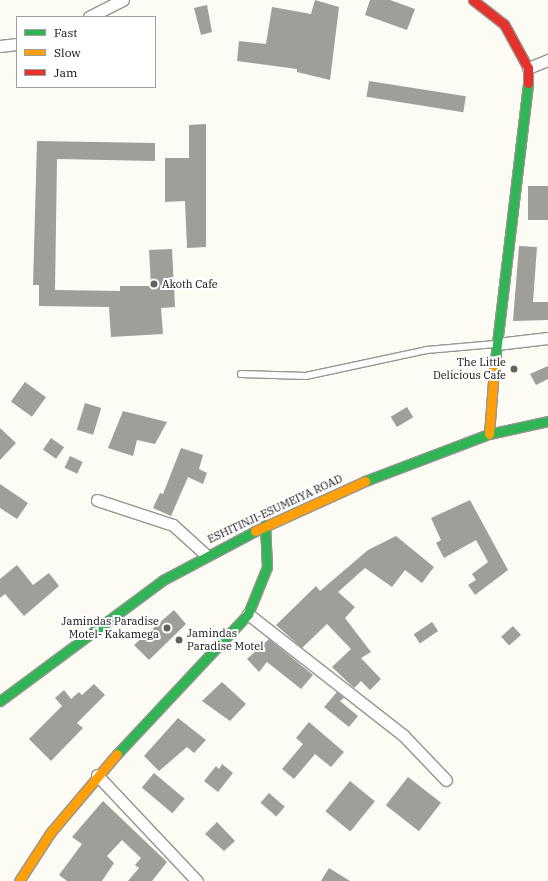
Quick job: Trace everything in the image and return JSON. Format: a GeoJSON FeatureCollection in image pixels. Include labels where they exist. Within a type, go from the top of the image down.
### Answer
{"type":"FeatureCollection","features":[{"type":"Feature","properties":{"kind":"main road"},"geometry":{"type":"LineString","coordinates":[[473,0],[504,24],[528,68],[527,102],[497,344],[488,434]]}},
{"type":"Feature","properties":{"kind":"main road","name":"ESHITINJI-ESUMEIYA ROAD"},"geometry":{"type":"LineString","coordinates":[[0,702],[163,580],[206,555],[265,525],[372,478],[488,434],[548,420]]}},
{"type":"Feature","properties":{"kind":"main road"},"geometry":{"type":"LineString","coordinates":[[19,881],[51,832],[97,775],[248,614],[267,567],[265,525]]}},
{"type":"Feature","properties":{"kind":"street"},"geometry":{"type":"LineString","coordinates":[[91,16],[123,0]]}},
{"type":"Feature","properties":{"kind":"street"},"geometry":{"type":"LineString","coordinates":[[0,46],[16,44]]}},
{"type":"Feature","properties":{"kind":"street"},"geometry":{"type":"LineString","coordinates":[[528,68],[548,60]]}},
{"type":"Feature","properties":{"kind":"street"},"geometry":{"type":"LineString","coordinates":[[497,344],[548,338]]}},
{"type":"Feature","properties":{"kind":"street"},"geometry":{"type":"LineString","coordinates":[[97,500],[173,525],[206,555]]}},
{"type":"Feature","properties":{"kind":"street"},"geometry":{"type":"LineString","coordinates":[[248,614],[403,735],[446,780]]}},
{"type":"Feature","properties":{"kind":"street"},"geometry":{"type":"LineString","coordinates":[[97,775],[197,881]]}},
{"type":"Feature","properties":{"kind":"lane"},"geometry":{"type":"LineString","coordinates":[[241,374],[306,376],[427,350],[497,344]]}},
{"type":"Feature","properties":{"kind":"building"},"geometry":{"type":"Polygon","coordinates":[[[315,0],[339,7],[330,80],[297,72],[297,69],[237,61],[239,41],[266,44],[272,7],[311,14],[315,0]]]}},
{"type":"Feature","properties":{"kind":"building"},"geometry":{"type":"Polygon","coordinates":[[[370,0],[390,0],[415,9],[407,30],[365,15],[370,0]]]}},
{"type":"Feature","properties":{"kind":"building"},"geometry":{"type":"Polygon","coordinates":[[[207,5],[212,32],[201,35],[194,8],[207,5]]]}},
{"type":"Feature","properties":{"kind":"building"},"geometry":{"type":"Polygon","coordinates":[[[369,81],[466,96],[463,112],[366,97],[369,81]]]}},
{"type":"Feature","properties":{"kind":"building"},"geometry":{"type":"Polygon","coordinates":[[[206,124],[206,247],[187,248],[185,201],[165,202],[165,158],[189,158],[189,125],[206,124]]]}},
{"type":"Feature","properties":{"kind":"building"},"geometry":{"type":"Polygon","coordinates":[[[37,141],[155,143],[155,161],[57,159],[55,290],[120,291],[120,286],[151,286],[149,250],[172,249],[175,307],[161,308],[163,334],[111,337],[109,307],[39,306],[39,285],[33,285],[37,141]]]}},
{"type":"Feature","properties":{"kind":"building"},"geometry":{"type":"Polygon","coordinates":[[[528,186],[548,186],[548,220],[528,220],[528,186]]]}},
{"type":"Feature","properties":{"kind":"building"},"geometry":{"type":"Polygon","coordinates":[[[519,246],[537,247],[533,302],[548,302],[548,320],[513,321],[519,246]]]}},
{"type":"Feature","properties":{"kind":"building"},"geometry":{"type":"Polygon","coordinates":[[[548,366],[548,379],[536,385],[530,374],[548,366]]]}},
{"type":"Feature","properties":{"kind":"building"},"geometry":{"type":"Polygon","coordinates":[[[25,382],[46,397],[32,417],[11,401],[25,382]]]}},
{"type":"Feature","properties":{"kind":"building"},"geometry":{"type":"Polygon","coordinates":[[[85,403],[101,408],[93,435],[77,430],[85,403]]]}},
{"type":"Feature","properties":{"kind":"building"},"geometry":{"type":"Polygon","coordinates":[[[407,407],[413,417],[397,427],[391,417],[407,407]]]}},
{"type":"Feature","properties":{"kind":"building"},"geometry":{"type":"Polygon","coordinates":[[[123,411],[167,422],[155,444],[137,440],[133,456],[108,448],[123,411]]]}},
{"type":"Feature","properties":{"kind":"building"},"geometry":{"type":"Polygon","coordinates":[[[0,428],[16,443],[0,460],[0,428]]]}},
{"type":"Feature","properties":{"kind":"building"},"geometry":{"type":"Polygon","coordinates":[[[51,438],[64,447],[56,459],[43,449],[51,438]]]}},
{"type":"Feature","properties":{"kind":"building"},"geometry":{"type":"Polygon","coordinates":[[[181,448],[203,455],[199,469],[207,473],[203,484],[188,477],[171,516],[153,508],[160,493],[163,494],[181,448]]]}},
{"type":"Feature","properties":{"kind":"building"},"geometry":{"type":"Polygon","coordinates":[[[70,456],[83,462],[77,474],[65,468],[70,456]]]}},
{"type":"Feature","properties":{"kind":"building"},"geometry":{"type":"Polygon","coordinates":[[[0,484],[28,503],[17,519],[0,508],[0,484]]]}},
{"type":"Feature","properties":{"kind":"building"},"geometry":{"type":"Polygon","coordinates":[[[470,500],[508,570],[475,595],[468,585],[476,580],[472,574],[488,562],[476,540],[444,558],[436,543],[441,540],[431,518],[470,500]]]}},
{"type":"Feature","properties":{"kind":"building"},"geometry":{"type":"Polygon","coordinates":[[[396,536],[434,567],[422,583],[405,570],[392,587],[365,568],[338,592],[355,607],[345,618],[371,652],[361,658],[381,679],[370,690],[361,681],[354,688],[332,667],[351,649],[327,624],[302,648],[276,625],[316,586],[320,591],[368,550],[396,536]]]}},
{"type":"Feature","properties":{"kind":"building"},"geometry":{"type":"Polygon","coordinates":[[[17,565],[33,585],[49,573],[59,586],[24,616],[5,594],[0,598],[0,579],[17,565]]]}},
{"type":"Feature","properties":{"kind":"building"},"geometry":{"type":"Polygon","coordinates":[[[174,610],[186,624],[149,660],[134,645],[174,610]]]}},
{"type":"Feature","properties":{"kind":"building"},"geometry":{"type":"Polygon","coordinates":[[[432,622],[438,631],[420,643],[414,634],[432,622]]]}},
{"type":"Feature","properties":{"kind":"building"},"geometry":{"type":"Polygon","coordinates":[[[513,626],[521,635],[509,646],[501,637],[513,626]]]}},
{"type":"Feature","properties":{"kind":"building"},"geometry":{"type":"Polygon","coordinates":[[[269,639],[313,675],[301,689],[267,662],[259,672],[247,659],[269,639]]]}},
{"type":"Feature","properties":{"kind":"building"},"geometry":{"type":"Polygon","coordinates":[[[222,682],[246,704],[230,721],[202,701],[222,682]]]}},
{"type":"Feature","properties":{"kind":"building"},"geometry":{"type":"Polygon","coordinates":[[[94,684],[105,695],[77,723],[83,728],[51,761],[29,739],[62,706],[55,698],[64,690],[71,699],[79,692],[82,695],[94,684]]]}},
{"type":"Feature","properties":{"kind":"building"},"geometry":{"type":"Polygon","coordinates":[[[337,692],[344,698],[340,701],[358,716],[349,727],[324,707],[337,692]]]}},
{"type":"Feature","properties":{"kind":"building"},"geometry":{"type":"Polygon","coordinates":[[[178,718],[206,740],[194,753],[187,747],[159,771],[144,756],[178,718]]]}},
{"type":"Feature","properties":{"kind":"building"},"geometry":{"type":"Polygon","coordinates":[[[309,722],[344,752],[331,767],[315,754],[294,779],[282,769],[303,744],[296,738],[309,722]]]}},
{"type":"Feature","properties":{"kind":"building"},"geometry":{"type":"Polygon","coordinates":[[[222,764],[233,773],[218,792],[204,781],[216,766],[219,769],[222,764]]]}},
{"type":"Feature","properties":{"kind":"building"},"geometry":{"type":"Polygon","coordinates":[[[154,773],[185,799],[172,813],[142,788],[154,773]]]}},
{"type":"Feature","properties":{"kind":"building"},"geometry":{"type":"Polygon","coordinates":[[[408,777],[441,803],[419,831],[386,805],[408,777]]]}},
{"type":"Feature","properties":{"kind":"building"},"geometry":{"type":"Polygon","coordinates":[[[350,781],[375,801],[350,831],[325,811],[350,781]]]}},
{"type":"Feature","properties":{"kind":"building"},"geometry":{"type":"Polygon","coordinates":[[[269,793],[285,807],[276,817],[260,803],[269,793]]]}},
{"type":"Feature","properties":{"kind":"building"},"geometry":{"type":"Polygon","coordinates":[[[103,801],[167,862],[152,881],[128,881],[139,868],[135,865],[141,858],[122,840],[107,856],[114,863],[102,881],[67,881],[59,875],[82,844],[72,837],[103,801]]]}},
{"type":"Feature","properties":{"kind":"building"},"geometry":{"type":"Polygon","coordinates":[[[217,822],[235,841],[224,851],[205,834],[217,822]]]}},
{"type":"Feature","properties":{"kind":"building"},"geometry":{"type":"Polygon","coordinates":[[[329,868],[350,881],[321,881],[329,868]]]}},
{"type":"Feature","properties":{"kind":"traffic: fast"},"geometry":{"type":"LineString","coordinates":[[494,369],[528,83]]}},
{"type":"Feature","properties":{"kind":"traffic: fast"},"geometry":{"type":"LineString","coordinates":[[365,481],[489,434],[548,421]]}},
{"type":"Feature","properties":{"kind":"traffic: fast"},"geometry":{"type":"LineString","coordinates":[[117,754],[248,614],[267,567],[265,525]]}},
{"type":"Feature","properties":{"kind":"traffic: fast"},"geometry":{"type":"LineString","coordinates":[[0,701],[163,580],[255,531]]}},
{"type":"Feature","properties":{"kind":"traffic: slow"},"geometry":{"type":"LineString","coordinates":[[489,434],[494,369]]}},
{"type":"Feature","properties":{"kind":"traffic: slow"},"geometry":{"type":"LineString","coordinates":[[255,531],[365,481]]}},
{"type":"Feature","properties":{"kind":"traffic: slow"},"geometry":{"type":"LineString","coordinates":[[19,881],[51,832],[117,754]]}},
{"type":"Feature","properties":{"kind":"traffic: jam"},"geometry":{"type":"LineString","coordinates":[[473,0],[504,24],[528,68],[528,83]]}},
{"type":"Feature","properties":{"kind":"place","name":"Akoth Cafe"},"geometry":{"type":"Point","coordinates":[154,284]}},
{"type":"Feature","properties":{"kind":"place","name":"The Little Delicious Cafe"},"geometry":{"type":"Point","coordinates":[514,369]}},
{"type":"Feature","properties":{"kind":"place","name":"Jamindas Paradise Motel- Kakamega"},"geometry":{"type":"Point","coordinates":[167,628]}},
{"type":"Feature","properties":{"kind":"place","name":"Jamindas Paradise Motel"},"geometry":{"type":"Point","coordinates":[179,640]}}]}
